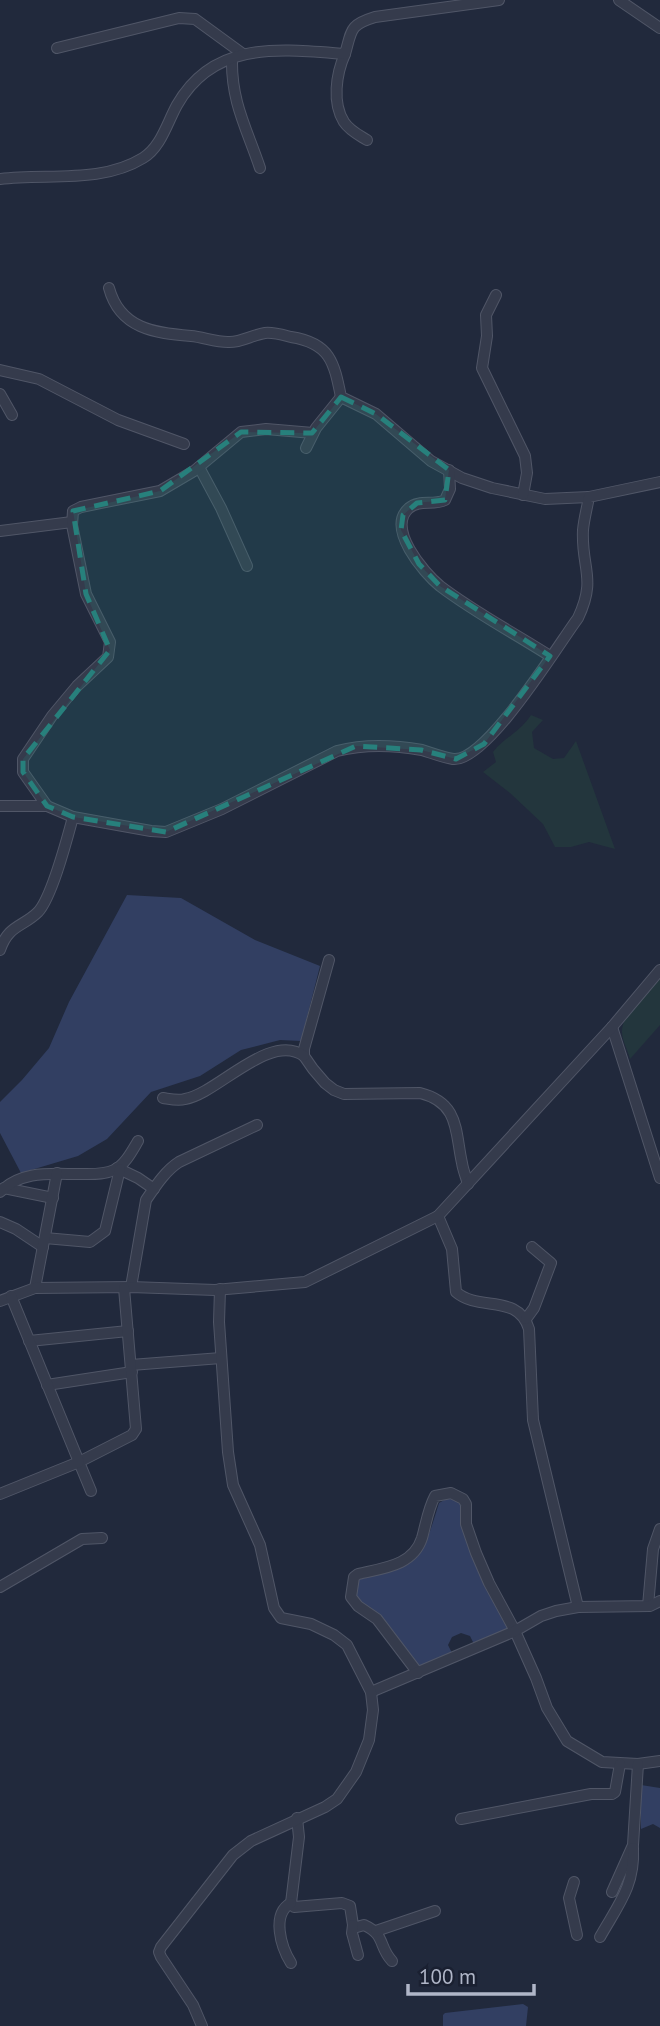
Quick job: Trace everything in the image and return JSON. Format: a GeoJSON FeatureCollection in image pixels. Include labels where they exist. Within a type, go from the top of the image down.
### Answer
{"type":"FeatureCollection","features":[{"type":"Feature","properties":{"kind":"street"},"geometry":{"type":"LineString","coordinates":[[367,140],[353,132],[343,121],[337,85],[338,70],[351,31],[358,22],[447,4],[499,0]]}},
{"type":"Feature","properties":{"kind":"street"},"geometry":{"type":"LineString","coordinates":[[619,0],[660,28]]}},
{"type":"Feature","properties":{"kind":"street"},"geometry":{"type":"LineString","coordinates":[[57,48],[191,17],[237,57]]}},
{"type":"Feature","properties":{"kind":"street"},"geometry":{"type":"LineString","coordinates":[[0,179],[28,175],[88,176],[143,158],[159,143],[168,120],[186,90],[208,68],[237,57],[264,50],[345,54]]}},
{"type":"Feature","properties":{"kind":"street"},"geometry":{"type":"LineString","coordinates":[[237,57],[232,81],[236,107],[260,168]]}},
{"type":"Feature","properties":{"kind":"street"},"geometry":{"type":"LineString","coordinates":[[109,288],[113,302],[120,311],[133,323],[157,334],[228,342],[267,332],[317,344],[326,352],[335,369],[341,397],[313,433],[306,448]]}},
{"type":"Feature","properties":{"kind":"street"},"geometry":{"type":"LineString","coordinates":[[496,295],[486,315],[482,368],[524,456],[527,473],[523,495]]}},
{"type":"Feature","properties":{"kind":"street"},"geometry":{"type":"LineString","coordinates":[[0,370],[39,379],[118,420],[184,444]]}},
{"type":"Feature","properties":{"kind":"street"},"geometry":{"type":"LineString","coordinates":[[0,394],[12,415]]}},
{"type":"Feature","properties":{"kind":"street"},"geometry":{"type":"LineString","coordinates":[[341,397],[376,414],[431,461],[492,488],[545,499],[589,497],[660,482]]}},
{"type":"Feature","properties":{"kind":"street"},"geometry":{"type":"LineString","coordinates":[[47,806],[41,793],[23,772],[23,759],[52,716],[77,686],[104,662],[110,650],[110,642],[86,594],[72,522],[73,511],[81,507],[152,494],[180,481],[241,432],[266,429],[313,433]]}},
{"type":"Feature","properties":{"kind":"street"},"geometry":{"type":"LineString","coordinates":[[199,467],[247,566]]}},
{"type":"Feature","properties":{"kind":"street"},"geometry":{"type":"LineString","coordinates":[[449,470],[450,489],[445,500],[436,504],[418,503],[403,516],[401,530],[409,548],[419,564],[440,586],[550,656]]}},
{"type":"Feature","properties":{"kind":"street"},"geometry":{"type":"LineString","coordinates":[[0,806],[47,806],[73,817],[166,832],[222,809],[337,751],[356,746],[421,750],[456,760],[484,744],[516,707],[578,618],[589,588],[583,531],[589,497]]}},
{"type":"Feature","properties":{"kind":"street"},"geometry":{"type":"LineString","coordinates":[[0,531],[72,522]]}},
{"type":"Feature","properties":{"kind":"street"},"geometry":{"type":"LineString","coordinates":[[0,950],[15,926],[39,911],[48,897],[73,817]]}},
{"type":"Feature","properties":{"kind":"street"},"geometry":{"type":"LineString","coordinates":[[304,1056],[329,960]]}},
{"type":"Feature","properties":{"kind":"street"},"geometry":{"type":"LineString","coordinates":[[0,1301],[35,1288],[220,1289],[305,1282],[438,1216],[612,1027],[660,970]]}},
{"type":"Feature","properties":{"kind":"street"},"geometry":{"type":"LineString","coordinates":[[612,1027],[660,1178]]}},
{"type":"Feature","properties":{"kind":"street"},"geometry":{"type":"LineString","coordinates":[[163,1098],[186,1100],[260,1057],[289,1051],[298,1052],[325,1083],[344,1094],[420,1093],[432,1096],[456,1123],[461,1163],[468,1184]]}},
{"type":"Feature","properties":{"kind":"street"},"geometry":{"type":"LineString","coordinates":[[2,1489],[79,1462],[135,1432],[128,1331],[128,1287],[146,1200],[179,1161],[257,1125]]}},
{"type":"Feature","properties":{"kind":"street"},"geometry":{"type":"LineString","coordinates":[[0,1222],[44,1242],[90,1242],[105,1231],[119,1169],[138,1141]]}},
{"type":"Feature","properties":{"kind":"street"},"geometry":{"type":"LineString","coordinates":[[2,1190],[15,1179],[57,1173],[100,1174],[119,1169],[154,1189]]}},
{"type":"Feature","properties":{"kind":"street"},"geometry":{"type":"LineString","coordinates":[[35,1288],[57,1173]]}},
{"type":"Feature","properties":{"kind":"street"},"geometry":{"type":"LineString","coordinates":[[2,1190],[52,1198]]}},
{"type":"Feature","properties":{"kind":"street"},"geometry":{"type":"LineString","coordinates":[[438,1216],[452,1249],[456,1292],[476,1301],[519,1311],[526,1319],[529,1329],[533,1420],[578,1607]]}},
{"type":"Feature","properties":{"kind":"street"},"geometry":{"type":"LineString","coordinates":[[526,1319],[534,1308],[551,1263],[532,1247]]}},
{"type":"Feature","properties":{"kind":"street"},"geometry":{"type":"LineString","coordinates":[[202,2026],[193,2005],[161,1957],[161,1947],[233,1855],[251,1841],[296,1818],[325,1807],[344,1792],[356,1772],[369,1740],[373,1710],[371,1692],[347,1645],[311,1624],[282,1618],[274,1608],[260,1545],[233,1485],[221,1358],[220,1289]]}},
{"type":"Feature","properties":{"kind":"street"},"geometry":{"type":"LineString","coordinates":[[11,1296],[91,1491]]}},
{"type":"Feature","properties":{"kind":"street"},"geometry":{"type":"LineString","coordinates":[[29,1341],[128,1331]]}},
{"type":"Feature","properties":{"kind":"street"},"geometry":{"type":"LineString","coordinates":[[47,1385],[131,1368],[221,1358]]}},
{"type":"Feature","properties":{"kind":"street"},"geometry":{"type":"LineString","coordinates":[[418,1673],[377,1619],[358,1606],[351,1597],[351,1590],[354,1577],[358,1574],[409,1559],[420,1543],[432,1501],[439,1494],[457,1495],[466,1504],[466,1524],[489,1583],[515,1631],[547,1708],[560,1732],[567,1741],[601,1762],[638,1764],[660,1761]]}},
{"type":"Feature","properties":{"kind":"street"},"geometry":{"type":"LineString","coordinates":[[648,1606],[653,1549],[660,1529]]}},
{"type":"Feature","properties":{"kind":"street"},"geometry":{"type":"LineString","coordinates":[[0,1587],[82,1539],[102,1538]]}},
{"type":"Feature","properties":{"kind":"street"},"geometry":{"type":"LineString","coordinates":[[371,1692],[515,1631],[541,1616],[578,1607],[648,1606],[660,1601]]}},
{"type":"Feature","properties":{"kind":"street"},"geometry":{"type":"LineString","coordinates":[[461,1819],[591,1794],[612,1794],[615,1792],[620,1764]]}},
{"type":"Feature","properties":{"kind":"street"},"geometry":{"type":"LineString","coordinates":[[600,1937],[622,1902],[631,1881],[638,1764]]}},
{"type":"Feature","properties":{"kind":"street"},"geometry":{"type":"LineString","coordinates":[[291,1903],[299,1837],[296,1818]]}},
{"type":"Feature","properties":{"kind":"street"},"geometry":{"type":"LineString","coordinates":[[612,1892],[633,1845]]}},
{"type":"Feature","properties":{"kind":"street"},"geometry":{"type":"LineString","coordinates":[[574,1882],[569,1898],[578,1935]]}},
{"type":"Feature","properties":{"kind":"street"},"geometry":{"type":"LineString","coordinates":[[291,1903],[294,1907],[342,1903],[350,1906],[352,1933],[358,1955]]}},
{"type":"Feature","properties":{"kind":"street"},"geometry":{"type":"LineString","coordinates":[[291,1903],[281,1912],[280,1930],[281,1944],[291,1963]]}},
{"type":"Feature","properties":{"kind":"street"},"geometry":{"type":"LineString","coordinates":[[376,1931],[435,1910]]}},
{"type":"Feature","properties":{"kind":"street"},"geometry":{"type":"LineString","coordinates":[[353,1925],[364,1925],[376,1931],[386,1955],[392,1962]]}},
{"type":"Feature","properties":{"kind":"highlighted area"},"geometry":{"type":"Polygon","coordinates":[[[341,397],[376,414],[449,470],[445,500],[417,503],[403,515],[401,530],[419,564],[440,586],[550,656],[484,744],[456,759],[421,750],[356,746],[166,832],[73,817],[47,806],[23,772],[23,759],[110,650],[86,594],[73,511],[160,491],[241,432],[312,433],[341,397]]]}},
{"type":"Feature","properties":{"kind":"shaded area"},"geometry":{"type":"Polygon","coordinates":[[[531,715],[543,720],[532,732],[534,748],[553,759],[564,758],[576,741],[615,849],[589,842],[571,847],[555,847],[543,824],[483,772],[496,762],[493,752],[531,715]]]}},
{"type":"Feature","properties":{"kind":"shaded area"},"geometry":{"type":"Polygon","coordinates":[[[660,976],[660,1025],[630,1059],[622,1035],[623,1025],[631,1010],[660,976]]]}},
{"type":"Feature","properties":{"kind":"water"},"geometry":{"type":"Polygon","coordinates":[[[127,895],[181,898],[255,940],[320,966],[301,1041],[280,1040],[241,1050],[200,1076],[151,1092],[107,1139],[78,1156],[21,1173],[0,1133],[0,1102],[49,1048],[69,1002],[127,895]]]}},
{"type":"Feature","properties":{"kind":"water"},"geometry":{"type":"Polygon","coordinates":[[[446,1499],[461,1500],[464,1523],[510,1631],[475,1646],[470,1636],[461,1633],[452,1637],[448,1645],[453,1655],[417,1669],[356,1601],[357,1579],[406,1565],[415,1559],[427,1540],[439,1503],[446,1499]]]}},
{"type":"Feature","properties":{"kind":"water"},"geometry":{"type":"Polygon","coordinates":[[[641,1785],[660,1788],[660,1828],[653,1824],[641,1829],[641,1785]]]}},
{"type":"Feature","properties":{"kind":"water"},"geometry":{"type":"Polygon","coordinates":[[[523,2004],[528,2007],[526,2026],[443,2026],[445,2013],[523,2004]]]}}]}
